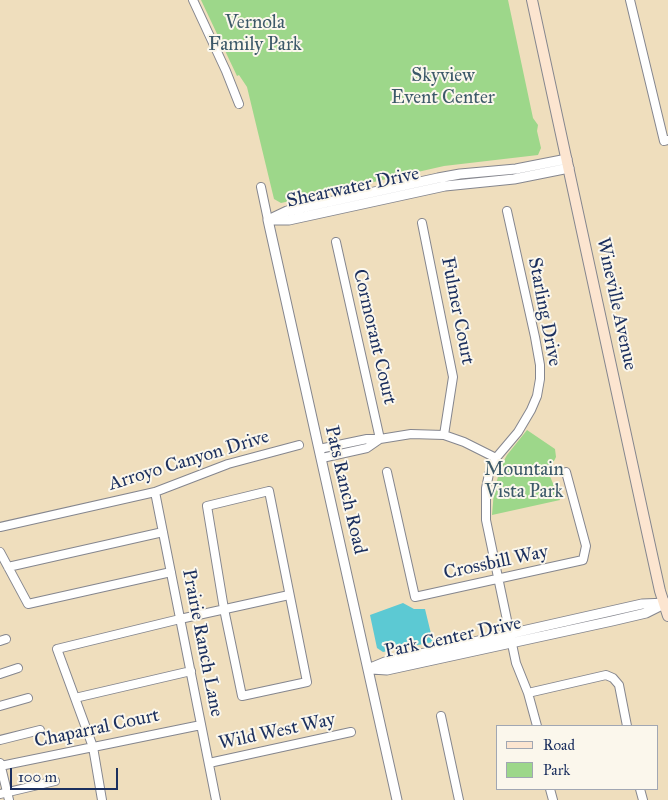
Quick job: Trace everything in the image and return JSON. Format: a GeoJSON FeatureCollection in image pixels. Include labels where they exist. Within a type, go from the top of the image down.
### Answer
{"type":"FeatureCollection","features":[{"type":"Feature","properties":{"kind":"main road","name":"Wineville Avenue"},"geometry":{"type":"LineString","coordinates":[[532,0],[644,518],[668,616]]}},
{"type":"Feature","properties":{"kind":"street"},"geometry":{"type":"LineString","coordinates":[[193,0],[239,104]]}},
{"type":"Feature","properties":{"kind":"street"},"geometry":{"type":"LineString","coordinates":[[630,0],[664,141],[668,140]]}},
{"type":"Feature","properties":{"kind":"street","name":"Shearwater Drive"},"geometry":{"type":"LineString","coordinates":[[268,220],[287,210],[438,178],[460,174],[568,164]]}},
{"type":"Feature","properties":{"kind":"street","name":"Pats Ranch Road"},"geometry":{"type":"LineString","coordinates":[[261,187],[397,800]]}},
{"type":"Feature","properties":{"kind":"street","name":"Starling Drive"},"geometry":{"type":"LineString","coordinates":[[507,211],[535,337],[540,365],[540,379],[537,396],[531,410],[518,432],[496,458],[489,474],[485,504],[486,520],[511,638],[519,671],[528,693],[537,725]]}},
{"type":"Feature","properties":{"kind":"street","name":"Fulmer Court"},"geometry":{"type":"LineString","coordinates":[[422,223],[453,377],[444,435]]}},
{"type":"Feature","properties":{"kind":"street","name":"Cormorant Court"},"geometry":{"type":"LineString","coordinates":[[336,242],[380,439]]}},
{"type":"Feature","properties":{"kind":"street"},"geometry":{"type":"LineString","coordinates":[[320,453],[366,439],[380,439],[411,434],[444,435],[464,442],[496,458]]}},
{"type":"Feature","properties":{"kind":"street","name":"Arroyo Canyon Drive"},"geometry":{"type":"LineString","coordinates":[[0,527],[155,492],[228,464],[299,445]]}},
{"type":"Feature","properties":{"kind":"street","name":"Crossbill Way"},"geometry":{"type":"LineString","coordinates":[[387,472],[415,597],[583,560],[586,546],[566,472]]}},
{"type":"Feature","properties":{"kind":"street","name":"Prairie Ranch Lane"},"geometry":{"type":"LineString","coordinates":[[155,492],[216,800]]}},
{"type":"Feature","properties":{"kind":"street"},"geometry":{"type":"LineString","coordinates":[[269,492],[289,595],[307,682],[242,696],[224,610],[207,506],[269,492]]}},
{"type":"Feature","properties":{"kind":"street"},"geometry":{"type":"LineString","coordinates":[[8,567],[163,532]]}},
{"type":"Feature","properties":{"kind":"street"},"geometry":{"type":"LineString","coordinates":[[0,552],[28,604],[171,572]]}},
{"type":"Feature","properties":{"kind":"street"},"geometry":{"type":"LineString","coordinates":[[102,800],[93,747],[57,649],[289,595]]}},
{"type":"Feature","properties":{"kind":"street","name":"Park Center Drive"},"geometry":{"type":"LineString","coordinates":[[368,669],[384,662],[646,614],[666,604]]}},
{"type":"Feature","properties":{"kind":"street"},"geometry":{"type":"LineString","coordinates":[[0,674],[18,668]]}},
{"type":"Feature","properties":{"kind":"street"},"geometry":{"type":"LineString","coordinates":[[75,698],[191,671]]}},
{"type":"Feature","properties":{"kind":"street"},"geometry":{"type":"LineString","coordinates":[[528,693],[606,675],[613,678],[619,685],[627,725]]}},
{"type":"Feature","properties":{"kind":"street"},"geometry":{"type":"LineString","coordinates":[[0,706],[28,698]]}},
{"type":"Feature","properties":{"kind":"street"},"geometry":{"type":"LineString","coordinates":[[440,716],[459,800]]}},
{"type":"Feature","properties":{"kind":"street","name":"Chaparral Court"},"geometry":{"type":"LineString","coordinates":[[0,765],[201,725]]}},
{"type":"Feature","properties":{"kind":"street"},"geometry":{"type":"LineString","coordinates":[[0,740],[40,730]]}},
{"type":"Feature","properties":{"kind":"street","name":"Wild West Way"},"geometry":{"type":"LineString","coordinates":[[209,763],[351,732]]}},
{"type":"Feature","properties":{"kind":"street"},"geometry":{"type":"LineString","coordinates":[[0,765],[5,795],[55,781]]}},
{"type":"Feature","properties":{"kind":"green space","name":"Skyview Event Center"},"geometry":{"type":"Polygon","coordinates":[[[201,0],[508,0],[533,118],[538,125],[537,131],[541,148],[538,155],[444,166],[281,203],[274,199],[247,87],[239,75],[237,76],[201,0]]]}},
{"type":"Feature","properties":{"kind":"green space","name":"Mountain Vista Park"},"geometry":{"type":"Polygon","coordinates":[[[527,430],[555,449],[556,457],[549,474],[560,500],[492,515],[494,491],[501,466],[507,455],[527,430]]]}},
{"type":"Feature","properties":{"kind":"water"},"geometry":{"type":"Polygon","coordinates":[[[403,603],[414,609],[425,609],[433,642],[383,652],[377,648],[370,615],[403,603]]]}},
{"type":"Feature","properties":{"kind":"park label","name":"Vernola Family Park"},"geometry":{"type":"Point","coordinates":[255,34]}}]}
